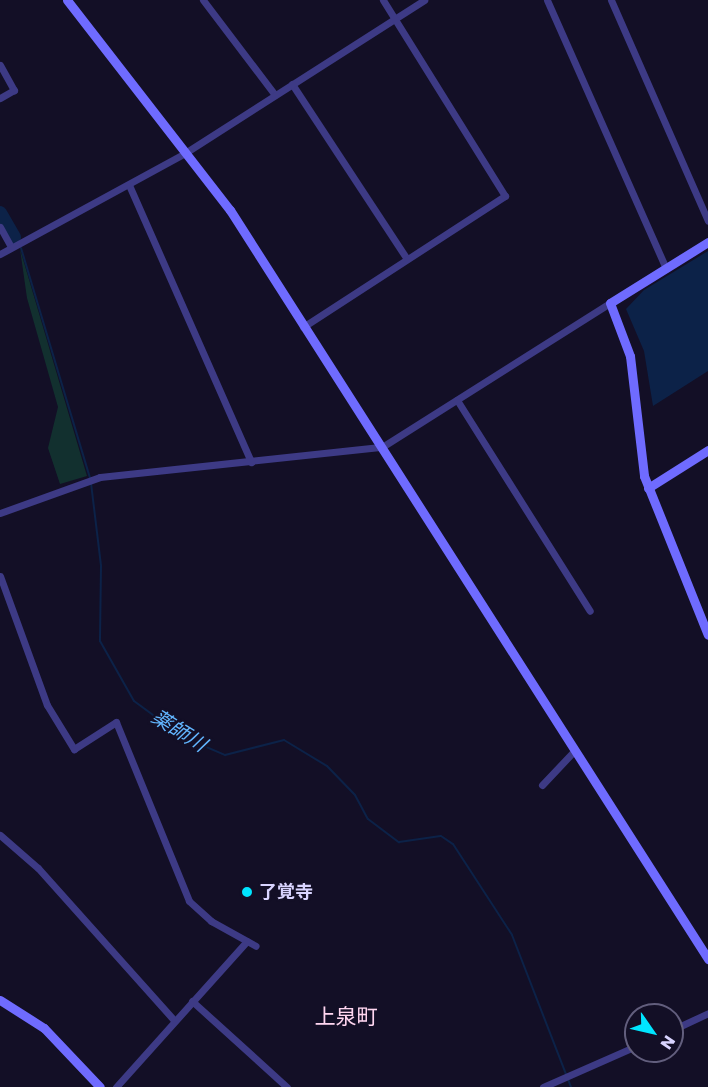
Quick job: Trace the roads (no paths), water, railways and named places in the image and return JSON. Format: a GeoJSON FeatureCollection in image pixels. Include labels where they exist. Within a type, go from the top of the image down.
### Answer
{"type":"FeatureCollection","features":[{"type":"Feature","properties":{"kind":"street"},"geometry":{"type":"LineString","coordinates":[[67,0],[230,210],[708,959]]}},
{"type":"Feature","properties":{"kind":"street"},"geometry":{"type":"LineString","coordinates":[[203,0],[275,95]]}},
{"type":"Feature","properties":{"kind":"street"},"geometry":{"type":"LineString","coordinates":[[303,327],[505,196],[393,20],[383,0]]}},
{"type":"Feature","properties":{"kind":"street"},"geometry":{"type":"LineString","coordinates":[[0,254],[186,153],[424,0]]}},
{"type":"Feature","properties":{"kind":"street"},"geometry":{"type":"LineString","coordinates":[[547,0],[666,269]]}},
{"type":"Feature","properties":{"kind":"street"},"geometry":{"type":"LineString","coordinates":[[611,0],[708,221]]}},
{"type":"Feature","properties":{"kind":"street"},"geometry":{"type":"LineString","coordinates":[[0,64],[14,90],[0,98]]}},
{"type":"Feature","properties":{"kind":"street"},"geometry":{"type":"LineString","coordinates":[[292,84],[407,259]]}},
{"type":"Feature","properties":{"kind":"street"},"geometry":{"type":"LineString","coordinates":[[129,185],[251,462]]}},
{"type":"Feature","properties":{"kind":"street"},"geometry":{"type":"LineString","coordinates":[[0,227],[11,247]]}},
{"type":"Feature","properties":{"kind":"street"},"geometry":{"type":"LineString","coordinates":[[0,513],[100,477],[382,447],[708,242]]}},
{"type":"Feature","properties":{"kind":"street"},"geometry":{"type":"LineString","coordinates":[[610,303],[630,356],[648,488],[708,635]]}},
{"type":"Feature","properties":{"kind":"street"},"geometry":{"type":"LineString","coordinates":[[457,400],[590,611]]}},
{"type":"Feature","properties":{"kind":"street"},"geometry":{"type":"LineString","coordinates":[[648,488],[708,450]]}},
{"type":"Feature","properties":{"kind":"street"},"geometry":{"type":"LineString","coordinates":[[0,576],[47,705],[74,749],[116,722],[189,901],[211,921],[256,946]]}},
{"type":"Feature","properties":{"kind":"street"},"geometry":{"type":"LineString","coordinates":[[543,785],[574,751]]}},
{"type":"Feature","properties":{"kind":"street"},"geometry":{"type":"LineString","coordinates":[[0,836],[38,868],[175,1021]]}},
{"type":"Feature","properties":{"kind":"street"},"geometry":{"type":"LineString","coordinates":[[116,1087],[247,940]]}},
{"type":"Feature","properties":{"kind":"street"},"geometry":{"type":"LineString","coordinates":[[0,1000],[44,1028],[100,1087]]}},
{"type":"Feature","properties":{"kind":"street"},"geometry":{"type":"LineString","coordinates":[[192,1000],[287,1087]]}},
{"type":"Feature","properties":{"kind":"street"},"geometry":{"type":"LineString","coordinates":[[684,1024],[708,1013]]}},
{"type":"Feature","properties":{"kind":"street"},"geometry":{"type":"LineString","coordinates":[[543,1087],[624,1051]]}},
{"type":"Feature","properties":{"kind":"water"},"geometry":{"type":"Polygon","coordinates":[[[708,251],[708,371],[653,406],[644,351],[626,309],[644,290],[708,251]]]}},
{"type":"Feature","properties":{"kind":"waterway","name":"薬師川"},"geometry":{"type":"LineString","coordinates":[[0,213],[14,237]]}},
{"type":"Feature","properties":{"kind":"waterway","name":"薬師川"},"geometry":{"type":"LineString","coordinates":[[21,248],[90,478]]}},
{"type":"Feature","properties":{"kind":"waterway","name":"薬師川"},"geometry":{"type":"LineString","coordinates":[[91,483],[101,566],[100,641],[134,701],[183,737],[225,755],[284,740],[327,766],[355,795],[368,819],[399,842],[441,836],[453,844],[512,935],[571,1087]]}},
{"type":"Feature","properties":{"kind":"place","name":"了覚寺"},"geometry":{"type":"Point","coordinates":[247,892]}},
{"type":"Feature","properties":{"kind":"district","name":"上泉町"},"geometry":{"type":"Point","coordinates":[346,1017]}}]}
